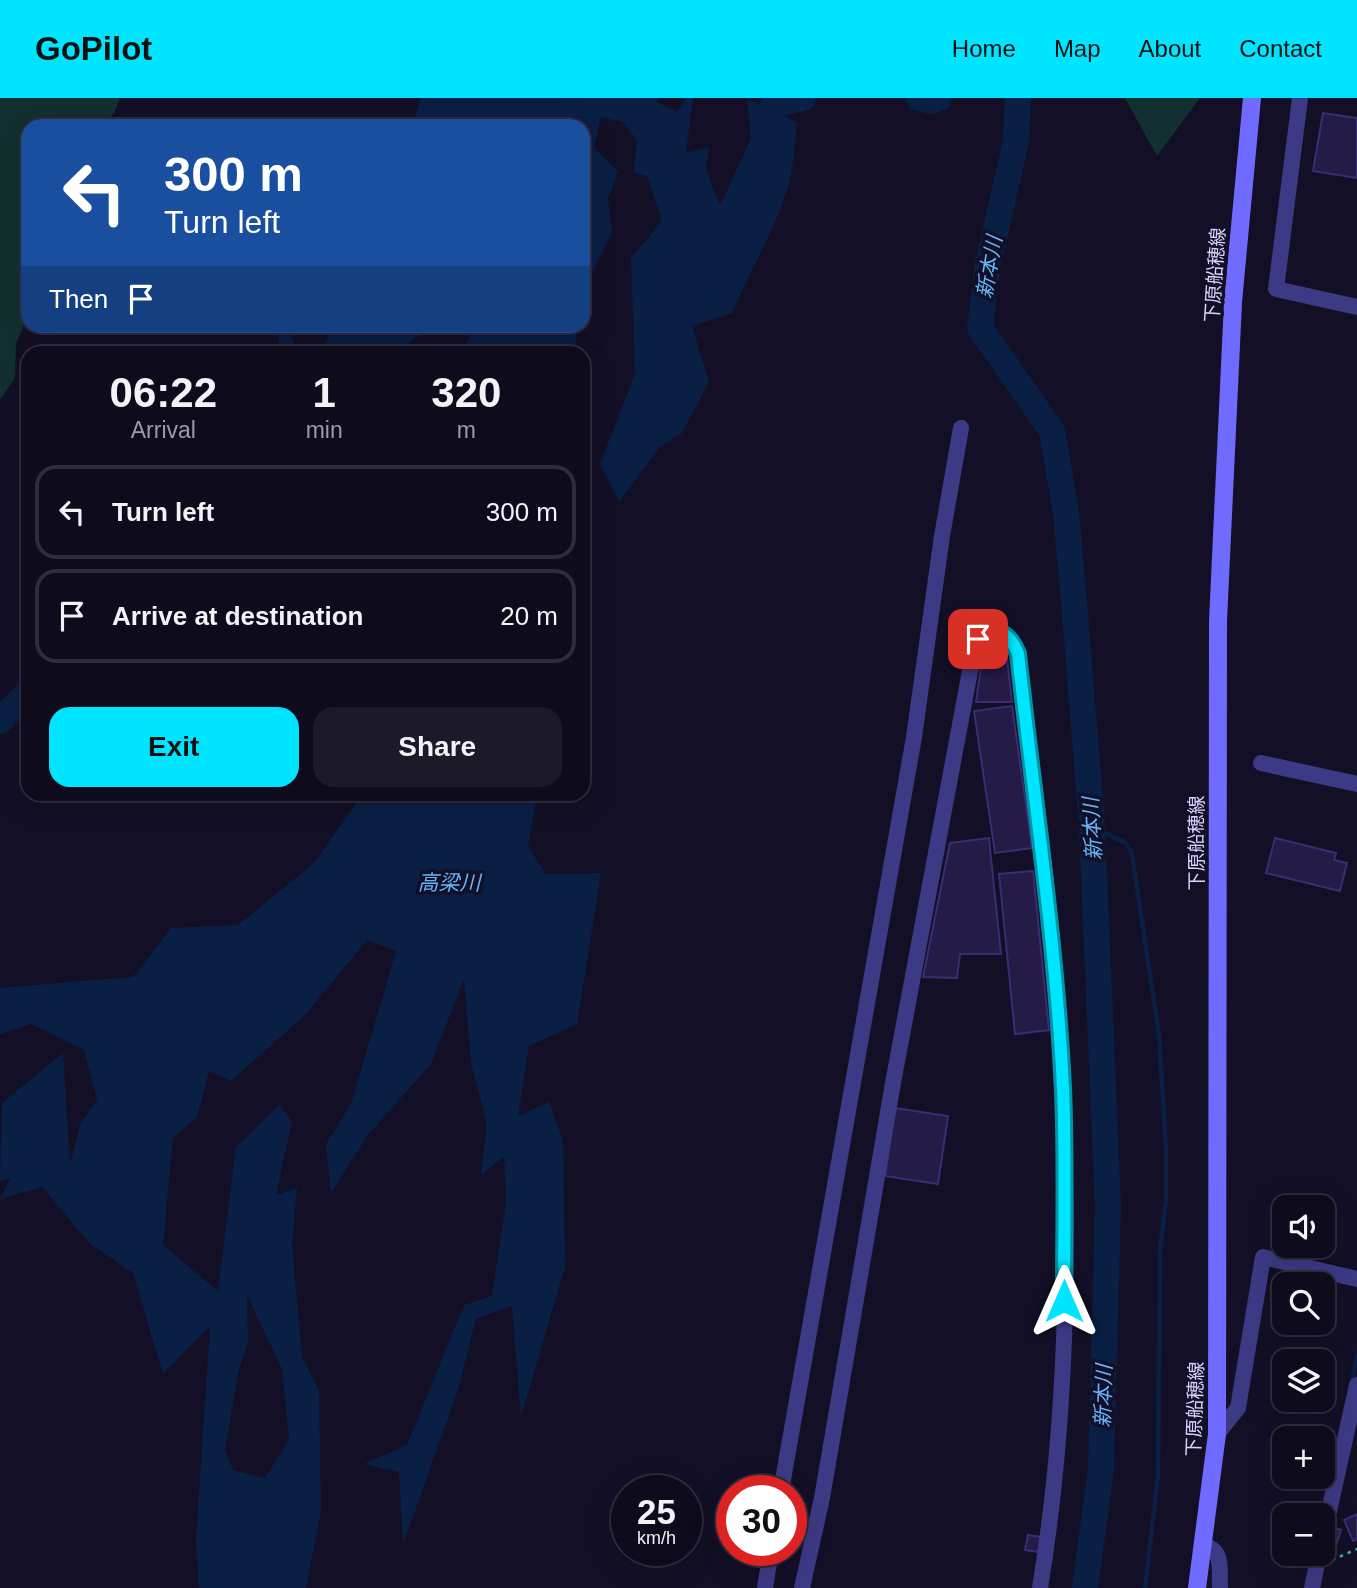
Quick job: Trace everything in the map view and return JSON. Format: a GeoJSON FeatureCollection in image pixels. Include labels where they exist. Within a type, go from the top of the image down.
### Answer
{"type":"FeatureCollection","features":[{"type":"Feature","properties":{"kind":"main road","name":"下原船穂線"},"geometry":{"type":"LineString","coordinates":[[1197,1588],[1205,1546],[1217,1434],[1218,621],[1233,302],[1252,98]]}},
{"type":"Feature","properties":{"kind":"street"},"geometry":{"type":"LineString","coordinates":[[1300,98],[1276,289],[1357,307]]}},
{"type":"Feature","properties":{"kind":"street"},"geometry":{"type":"LineString","coordinates":[[784,1475],[908,776],[942,536],[961,428]]}},
{"type":"Feature","properties":{"kind":"street"},"geometry":{"type":"LineString","coordinates":[[802,1588],[822,1498],[892,1083],[973,655],[985,632],[995,630],[1004,633],[1013,641],[1018,654],[1053,952],[1063,1089],[1064,1327],[1059,1455],[1040,1588]]}},
{"type":"Feature","properties":{"kind":"street"},"geometry":{"type":"LineString","coordinates":[[1261,763],[1357,784]]}},
{"type":"Feature","properties":{"kind":"street"},"geometry":{"type":"LineString","coordinates":[[1217,1434],[1238,1408],[1263,1257],[1357,1279]]}},
{"type":"Feature","properties":{"kind":"street"},"geometry":{"type":"LineString","coordinates":[[1331,1503],[1357,1385]]}},
{"type":"Feature","properties":{"kind":"street"},"geometry":{"type":"LineString","coordinates":[[1205,1546],[1213,1547],[1219,1554],[1220,1588]]}},
{"type":"Feature","properties":{"kind":"street"},"geometry":{"type":"LineString","coordinates":[[765,1588],[768,1566]]}},
{"type":"Feature","properties":{"kind":"street"},"geometry":{"type":"LineString","coordinates":[[1312,1588],[1317,1566]]}},
{"type":"Feature","properties":{"kind":"path"},"geometry":{"type":"LineString","coordinates":[[1335,1555],[1357,1549]]}},
{"type":"Feature","properties":{"kind":"green space"},"geometry":{"type":"Polygon","coordinates":[[[0,98],[120,98],[109,119],[21,119],[21,332],[16,344],[15,378],[0,400],[0,98]]]}},
{"type":"Feature","properties":{"kind":"green space"},"geometry":{"type":"Polygon","coordinates":[[[1125,98],[1200,98],[1157,156],[1125,98]]]}},
{"type":"Feature","properties":{"kind":"water"},"geometry":{"type":"Polygon","coordinates":[[[421,98],[659,98],[657,102],[677,112],[686,98],[693,98],[686,153],[709,147],[706,169],[720,206],[751,138],[747,99],[797,122],[788,187],[769,236],[732,313],[692,326],[709,382],[682,433],[661,446],[619,502],[600,464],[635,374],[631,258],[662,221],[647,176],[634,172],[637,140],[623,122],[601,117],[594,147],[618,172],[608,199],[612,232],[590,278],[590,119],[414,119],[421,98]]]}},
{"type":"Feature","properties":{"kind":"water"},"geometry":{"type":"Polygon","coordinates":[[[278,333],[291,333],[295,346],[280,346],[278,333]]]}},
{"type":"Feature","properties":{"kind":"water"},"geometry":{"type":"Polygon","coordinates":[[[330,333],[424,333],[409,342],[409,346],[324,346],[330,333]]]}},
{"type":"Feature","properties":{"kind":"water"},"geometry":{"type":"Polygon","coordinates":[[[471,333],[577,333],[575,346],[466,346],[471,333]]]}},
{"type":"Feature","properties":{"kind":"water","name":"高梁川"},"geometry":{"type":"Polygon","coordinates":[[[358,801],[536,801],[528,847],[546,874],[601,873],[577,1024],[529,1046],[518,1116],[549,1102],[563,1140],[565,1267],[521,1417],[512,1306],[476,1319],[459,1387],[403,1545],[399,1472],[364,1464],[407,1445],[464,1305],[492,1296],[506,1203],[504,1157],[481,1175],[487,1125],[471,1062],[464,979],[431,1064],[368,1135],[331,1193],[326,1144],[351,1104],[396,951],[367,940],[305,1015],[231,1081],[209,1071],[197,1117],[173,1138],[163,1245],[218,1291],[236,1147],[279,1105],[292,1121],[276,1195],[297,1188],[292,1245],[302,1357],[319,1390],[321,1511],[306,1588],[199,1588],[196,1541],[210,1326],[163,1374],[133,1273],[90,1244],[42,1187],[0,1199],[10,1178],[0,1181],[2,1103],[63,1053],[70,1164],[81,1122],[97,1100],[84,1050],[31,1024],[0,1034],[0,988],[133,977],[171,928],[238,925],[314,863],[358,801]],[[247,1295],[248,1342],[238,1374],[225,1450],[233,1470],[265,1478],[289,1440],[282,1369],[247,1295]]]}},
{"type":"Feature","properties":{"kind":"building"},"geometry":{"type":"Polygon","coordinates":[[[1323,113],[1357,118],[1357,178],[1313,171],[1323,113]]]}},
{"type":"Feature","properties":{"kind":"building"},"geometry":{"type":"Polygon","coordinates":[[[1000,641],[1007,658],[1012,702],[976,702],[984,646],[1000,641]]]}},
{"type":"Feature","properties":{"kind":"building"},"geometry":{"type":"Polygon","coordinates":[[[1012,706],[1032,848],[995,853],[974,711],[1012,706]]]}},
{"type":"Feature","properties":{"kind":"building"},"geometry":{"type":"Polygon","coordinates":[[[989,838],[1001,954],[960,954],[957,978],[923,977],[950,843],[989,838]]]}},
{"type":"Feature","properties":{"kind":"building"},"geometry":{"type":"Polygon","coordinates":[[[1275,838],[1336,853],[1334,860],[1347,863],[1340,891],[1266,873],[1275,838]]]}},
{"type":"Feature","properties":{"kind":"building"},"geometry":{"type":"Polygon","coordinates":[[[1033,871],[1049,1030],[1015,1034],[999,874],[1033,871]]]}},
{"type":"Feature","properties":{"kind":"building"},"geometry":{"type":"Polygon","coordinates":[[[895,1108],[948,1116],[938,1184],[885,1176],[895,1108]]]}},
{"type":"Feature","properties":{"kind":"building"},"geometry":{"type":"Polygon","coordinates":[[[1357,1514],[1357,1539],[1353,1541],[1344,1520],[1357,1514]]]}},
{"type":"Feature","properties":{"kind":"building"},"geometry":{"type":"Polygon","coordinates":[[[1335,1528],[1341,1530],[1335,1546],[1335,1528]]]}},
{"type":"Feature","properties":{"kind":"building"},"geometry":{"type":"Polygon","coordinates":[[[1028,1535],[1041,1537],[1038,1552],[1025,1550],[1028,1535]]]}},
{"type":"Feature","properties":{"kind":"waterway","name":"新本川"},"geometry":{"type":"LineString","coordinates":[[765,145],[773,105],[803,98]]}},
{"type":"Feature","properties":{"kind":"waterway","name":"新本川"},"geometry":{"type":"LineString","coordinates":[[919,98],[931,101],[939,98]]}},
{"type":"Feature","properties":{"kind":"waterway","name":"新本川"},"geometry":{"type":"LineString","coordinates":[[1018,98],[1016,141],[988,264],[980,328],[1052,431],[1066,513],[1074,601],[1092,827],[1108,1207],[1101,1469],[1085,1588]]}},
{"type":"Feature","properties":{"kind":"waterway"},"geometry":{"type":"LineString","coordinates":[[0,721],[21,699]]}},
{"type":"Feature","properties":{"kind":"waterway"},"geometry":{"type":"LineString","coordinates":[[1092,827],[1126,843],[1132,854],[1159,1035],[1166,1149],[1166,1200],[1160,1251],[1158,1476],[1145,1588]]}},
{"type":"Feature","properties":{"kind":"waterway"},"geometry":{"type":"LineString","coordinates":[[1351,1385],[1357,1356]]}},
{"type":"Feature","properties":{"kind":"route"},"geometry":{"type":"LineString","coordinates":[[978,639],[985,632],[995,630],[1004,633],[1013,641],[1018,654],[1030,742],[1053,952],[1063,1089],[1064,1301]]}}]}
